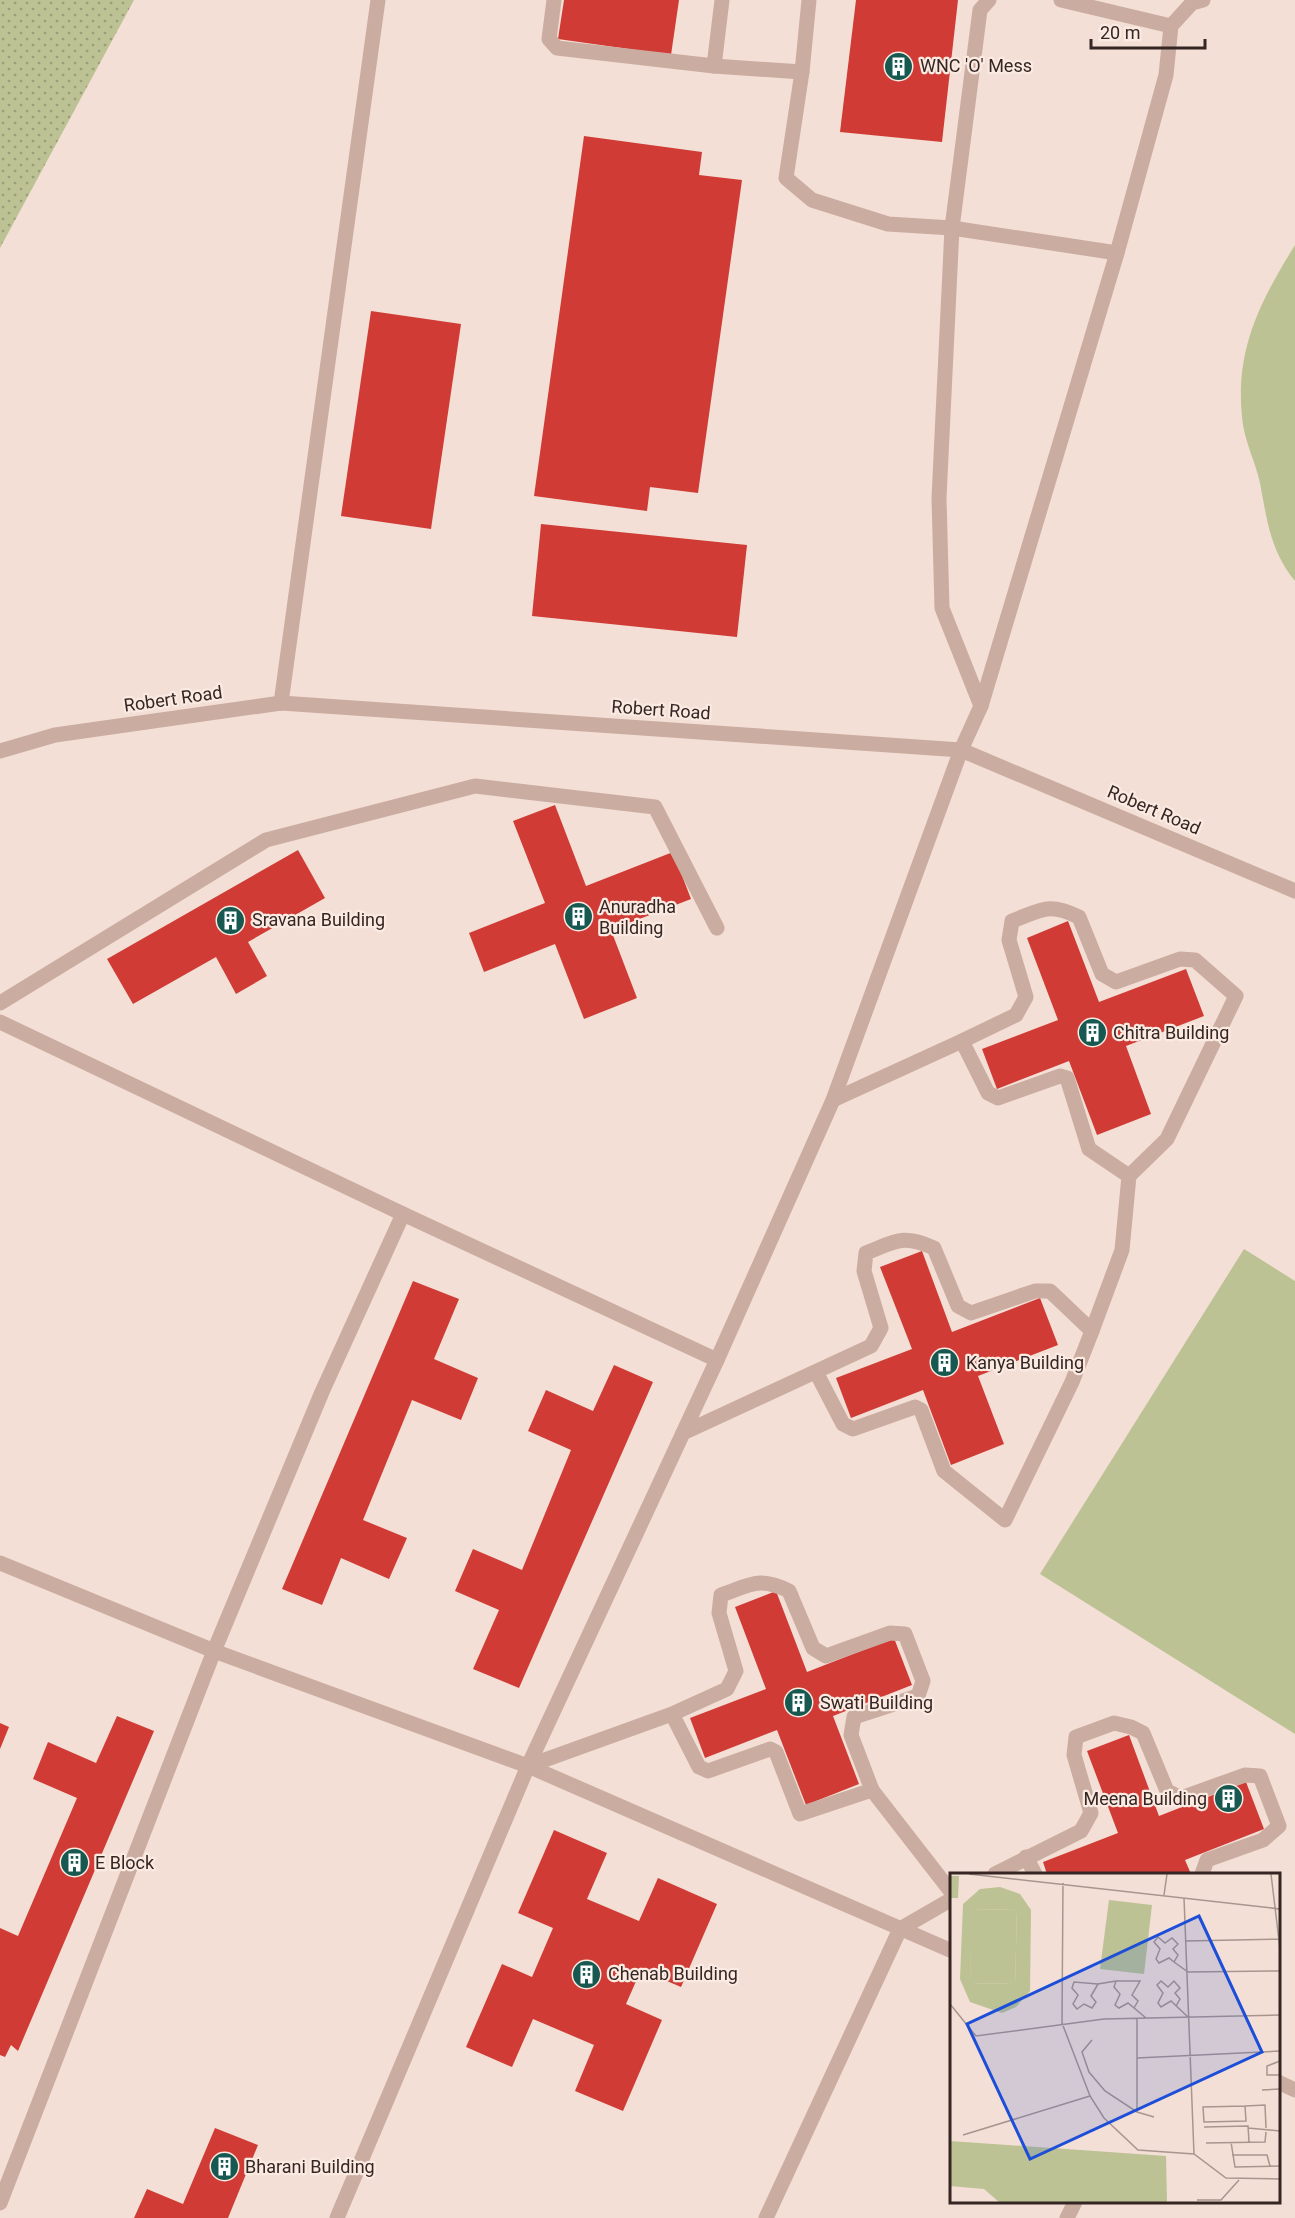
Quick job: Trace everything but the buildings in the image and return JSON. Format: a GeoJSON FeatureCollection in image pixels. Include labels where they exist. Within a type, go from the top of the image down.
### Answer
{"type":"FeatureCollection","features":[{"type":"Feature","properties":{"kind":"street"},"geometry":{"type":"LineString","coordinates":[[281,703],[378,0]]}},
{"type":"Feature","properties":{"kind":"street"},"geometry":{"type":"LineString","coordinates":[[554,0],[549,39],[557,48],[714,66],[801,72]]}},
{"type":"Feature","properties":{"kind":"street"},"geometry":{"type":"LineString","coordinates":[[714,66],[722,0]]}},
{"type":"Feature","properties":{"kind":"street"},"geometry":{"type":"LineString","coordinates":[[809,0],[786,178],[812,201],[888,224],[952,228],[1117,254]]}},
{"type":"Feature","properties":{"kind":"street"},"geometry":{"type":"LineString","coordinates":[[981,706],[942,608],[939,498],[952,228],[980,10],[988,0]]}},
{"type":"Feature","properties":{"kind":"street"},"geometry":{"type":"LineString","coordinates":[[1061,0],[1171,26]]}},
{"type":"Feature","properties":{"kind":"street"},"geometry":{"type":"LineString","coordinates":[[337,2218],[528,1766],[717,1360],[833,1100],[961,750],[981,706],[1117,254],[1166,75],[1171,26],[1192,3],[1203,0]]}},
{"type":"Feature","properties":{"kind":"street","name":"Robert Road"},"geometry":{"type":"LineString","coordinates":[[0,751],[55,735],[281,703],[961,750],[1295,891]]}},
{"type":"Feature","properties":{"kind":"street"},"geometry":{"type":"LineString","coordinates":[[0,1003],[266,840],[475,786],[655,807],[717,928]]}},
{"type":"Feature","properties":{"kind":"street"},"geometry":{"type":"LineString","coordinates":[[816,1372],[843,1424],[853,1429],[915,1407],[921,1410],[944,1472],[1005,1520],[1072,1382],[1122,1250],[1129,1176],[1167,1139],[1236,996],[1195,960],[1180,959],[1116,982],[1102,974],[1079,917],[1066,911],[1050,908],[1012,921],[1009,940],[1026,997],[1016,1015],[833,1100]]}},
{"type":"Feature","properties":{"kind":"street"},"geometry":{"type":"LineString","coordinates":[[0,1022],[403,1214],[717,1360]]}},
{"type":"Feature","properties":{"kind":"street"},"geometry":{"type":"LineString","coordinates":[[962,1041],[988,1093],[998,1098],[1060,1076],[1067,1078],[1089,1149],[1129,1176]]}},
{"type":"Feature","properties":{"kind":"street"},"geometry":{"type":"LineString","coordinates":[[0,2203],[214,1651],[322,1392],[403,1214]]}},
{"type":"Feature","properties":{"kind":"street"},"geometry":{"type":"LineString","coordinates":[[683,1433],[871,1346],[881,1328],[864,1271],[866,1253],[904,1238],[934,1248],[958,1306],[971,1313],[1035,1291],[1050,1291],[1092,1331]]}},
{"type":"Feature","properties":{"kind":"street"},"geometry":{"type":"LineString","coordinates":[[0,1563],[214,1651],[528,1766],[950,1951]]}},
{"type":"Feature","properties":{"kind":"street"},"geometry":{"type":"LineString","coordinates":[[528,1766],[672,1714],[727,1689],[736,1671],[719,1613],[721,1595],[760,1581],[776,1584],[789,1590],[813,1648],[826,1656],[890,1633],[905,1634],[922,1681],[918,1696],[854,1717],[851,1735],[872,1790],[950,1892]]}},
{"type":"Feature","properties":{"kind":"street"},"geometry":{"type":"LineString","coordinates":[[672,1714],[699,1767],[708,1771],[770,1749],[776,1752],[800,1814],[872,1790]]}},
{"type":"Feature","properties":{"kind":"street"},"geometry":{"type":"LineString","coordinates":[[998,1873],[1081,1831],[1091,1813],[1074,1755],[1076,1737],[1114,1724],[1131,1727],[1143,1733],[1167,1791],[1180,1798],[1245,1775],[1260,1776],[1279,1826],[1263,1840],[1207,1860],[1203,1873]]}},
{"type":"Feature","properties":{"kind":"street"},"geometry":{"type":"LineString","coordinates":[[1026,1857],[1034,1873]]}},
{"type":"Feature","properties":{"kind":"street"},"geometry":{"type":"LineString","coordinates":[[766,2218],[900,1929],[950,1900]]}},
{"type":"Feature","properties":{"kind":"street"},"geometry":{"type":"LineString","coordinates":[[1280,2083],[1295,2090]]}},
{"type":"Feature","properties":{"kind":"street"},"geometry":{"type":"LineString","coordinates":[[1068,2218],[1075,2203]]}},
{"type":"Feature","properties":{"kind":"green space"},"geometry":{"type":"Polygon","coordinates":[[[0,0],[134,0],[0,248],[0,0]]]}},
{"type":"Feature","properties":{"kind":"green space"},"geometry":{"type":"Polygon","coordinates":[[[1295,245],[1295,581],[1280,558],[1271,534],[1258,475],[1243,426],[1241,392],[1247,347],[1253,326],[1271,286],[1295,245]]]}},
{"type":"Feature","properties":{"kind":"green space"},"geometry":{"type":"Polygon","coordinates":[[[1244,1249],[1295,1281],[1295,1734],[1040,1574],[1244,1249]]]}},
{"type":"Feature","properties":{"kind":"place","name":"WNC 'O' Mess"},"geometry":{"type":"Point","coordinates":[899,66]}},
{"type":"Feature","properties":{"kind":"place","name":"Anuradha Building"},"geometry":{"type":"Point","coordinates":[578,917]}},
{"type":"Feature","properties":{"kind":"place","name":"Sravana Building"},"geometry":{"type":"Point","coordinates":[231,920]}},
{"type":"Feature","properties":{"kind":"place","name":"Chitra Building"},"geometry":{"type":"Point","coordinates":[1092,1033]}},
{"type":"Feature","properties":{"kind":"place","name":"Kanya Building"},"geometry":{"type":"Point","coordinates":[945,1363]}},
{"type":"Feature","properties":{"kind":"place","name":"Swati Building"},"geometry":{"type":"Point","coordinates":[799,1703]}},
{"type":"Feature","properties":{"kind":"place","name":"Meena Building"},"geometry":{"type":"Point","coordinates":[1228,1799]}},
{"type":"Feature","properties":{"kind":"place","name":"E Block"},"geometry":{"type":"Point","coordinates":[74,1863]}},
{"type":"Feature","properties":{"kind":"place","name":"Chenab Building"},"geometry":{"type":"Point","coordinates":[587,1974]}},
{"type":"Feature","properties":{"kind":"place","name":"Bharani Building"},"geometry":{"type":"Point","coordinates":[224,2167]}}]}
